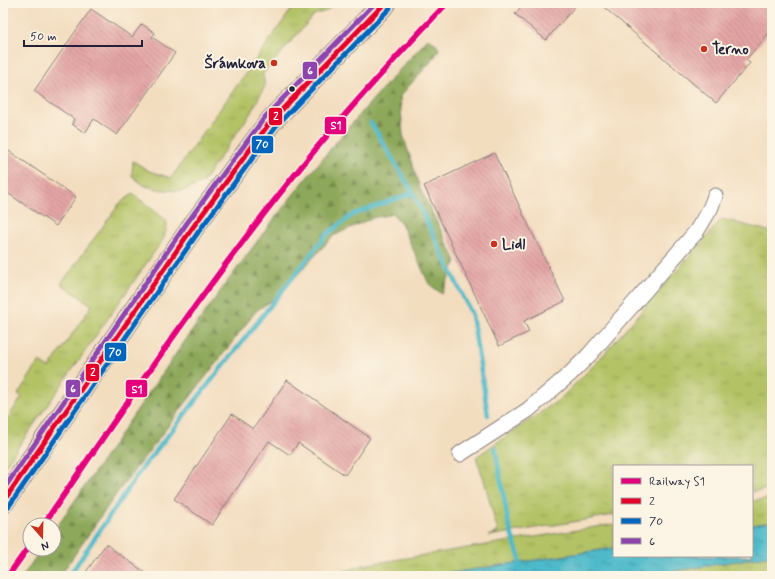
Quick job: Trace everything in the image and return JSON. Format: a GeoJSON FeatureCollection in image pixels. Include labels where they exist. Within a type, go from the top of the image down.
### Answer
{"type":"FeatureCollection","features":[{"type":"Feature","properties":{"kind":"main road"},"geometry":{"type":"LineString","coordinates":[[3,502],[193,226],[271,121],[385,3]]}},
{"type":"Feature","properties":{"kind":"street"},"geometry":{"type":"LineString","coordinates":[[460,454],[528,410],[549,393],[589,355],[696,232],[708,214],[715,196]]}},
{"type":"Feature","properties":{"kind":"green space"},"geometry":{"type":"Polygon","coordinates":[[[296,3],[336,3],[326,11],[314,15],[263,74],[265,86],[250,114],[202,183],[182,191],[162,190],[145,186],[132,176],[133,161],[149,171],[171,178],[296,3]]]}},
{"type":"Feature","properties":{"kind":"green space"},"geometry":{"type":"Polygon","coordinates":[[[428,39],[435,43],[439,49],[434,58],[400,96],[403,135],[420,188],[456,261],[442,294],[429,284],[401,223],[393,214],[372,218],[333,236],[278,296],[256,311],[117,493],[60,576],[23,576],[36,557],[62,557],[62,519],[175,355],[250,251],[292,196],[381,90],[428,39]]]}},
{"type":"Feature","properties":{"kind":"green space"},"geometry":{"type":"Polygon","coordinates":[[[133,194],[166,220],[167,226],[164,238],[3,469],[3,425],[22,397],[18,394],[39,362],[49,368],[92,305],[61,284],[120,203],[133,194]]]}},
{"type":"Feature","properties":{"kind":"green space"},"geometry":{"type":"Polygon","coordinates":[[[722,219],[772,232],[772,488],[753,492],[753,465],[613,465],[613,515],[489,536],[498,532],[484,480],[476,457],[560,399],[598,361],[722,219]]]}},
{"type":"Feature","properties":{"kind":"green space"},"geometry":{"type":"Polygon","coordinates":[[[772,498],[772,522],[753,525],[753,501],[772,498]]]}},
{"type":"Feature","properties":{"kind":"green space"},"geometry":{"type":"Polygon","coordinates":[[[613,524],[613,548],[432,576],[329,576],[364,565],[613,524]]]}},
{"type":"Feature","properties":{"kind":"green space"},"geometry":{"type":"Polygon","coordinates":[[[772,555],[772,576],[645,576],[772,555]]]}},
{"type":"Feature","properties":{"kind":"water"},"geometry":{"type":"Polygon","coordinates":[[[772,522],[772,555],[645,576],[431,576],[613,548],[613,557],[753,557],[753,525],[772,522]]]}},
{"type":"Feature","properties":{"kind":"building"},"geometry":{"type":"Polygon","coordinates":[[[524,3],[578,3],[546,40],[515,14],[524,3]]]}},
{"type":"Feature","properties":{"kind":"building","name":"Terno"},"geometry":{"type":"Polygon","coordinates":[[[599,3],[772,3],[772,29],[746,60],[750,63],[716,103],[599,3]]]}},
{"type":"Feature","properties":{"kind":"building"},"geometry":{"type":"Polygon","coordinates":[[[91,9],[132,37],[142,24],[155,33],[152,37],[175,53],[117,135],[94,119],[85,133],[72,124],[74,119],[34,91],[91,9]]]}},
{"type":"Feature","properties":{"kind":"building"},"geometry":{"type":"Polygon","coordinates":[[[3,147],[76,197],[56,226],[3,190],[3,147]]]}},
{"type":"Feature","properties":{"kind":"building","name":"Lidl"},"geometry":{"type":"Polygon","coordinates":[[[494,153],[565,301],[524,321],[529,332],[499,346],[424,186],[494,153]]]}},
{"type":"Feature","properties":{"kind":"building"},"geometry":{"type":"Polygon","coordinates":[[[287,380],[370,438],[345,475],[298,443],[290,455],[269,441],[212,525],[174,499],[232,414],[253,429],[287,380]]]}},
{"type":"Feature","properties":{"kind":"building"},"geometry":{"type":"Polygon","coordinates":[[[106,544],[119,554],[150,576],[83,576],[106,544]]]}},
{"type":"Feature","properties":{"kind":"waterway"},"geometry":{"type":"LineString","coordinates":[[371,123],[413,193],[472,315],[488,415]]}},
{"type":"Feature","properties":{"kind":"waterway"},"geometry":{"type":"LineString","coordinates":[[69,576],[140,471],[327,234],[354,214],[413,193]]}},
{"type":"Feature","properties":{"kind":"waterway"},"geometry":{"type":"LineString","coordinates":[[495,447],[509,526],[519,556],[523,576]]}},
{"type":"Feature","properties":{"kind":"rail line","name":"S1"},"geometry":{"type":"LineString","coordinates":[[49,517],[163,351],[256,224],[346,113],[447,3]]}},
{"type":"Feature","properties":{"kind":"rail line","name":"S1"},"geometry":{"type":"LineString","coordinates":[[8,576],[22,556]]}},
{"type":"Feature","properties":{"kind":"transit line","name":"6"},"geometry":{"type":"LineString","coordinates":[[3,490],[187,223],[265,117],[375,3]]}},
{"type":"Feature","properties":{"kind":"transit line","name":"2"},"geometry":{"type":"LineString","coordinates":[[3,502],[193,227],[271,121],[385,3]]}},
{"type":"Feature","properties":{"kind":"transit line","name":"70"},"geometry":{"type":"LineString","coordinates":[[9,506],[199,231],[276,126],[390,8]]}},
{"type":"Feature","properties":{"kind":"place","name":"Terno"},"geometry":{"type":"Point","coordinates":[704,49]}},
{"type":"Feature","properties":{"kind":"place","name":"Šrámkova"},"geometry":{"type":"Point","coordinates":[274,63]}},
{"type":"Feature","properties":{"kind":"place","name":"Lidl"},"geometry":{"type":"Point","coordinates":[494,244]}}]}
